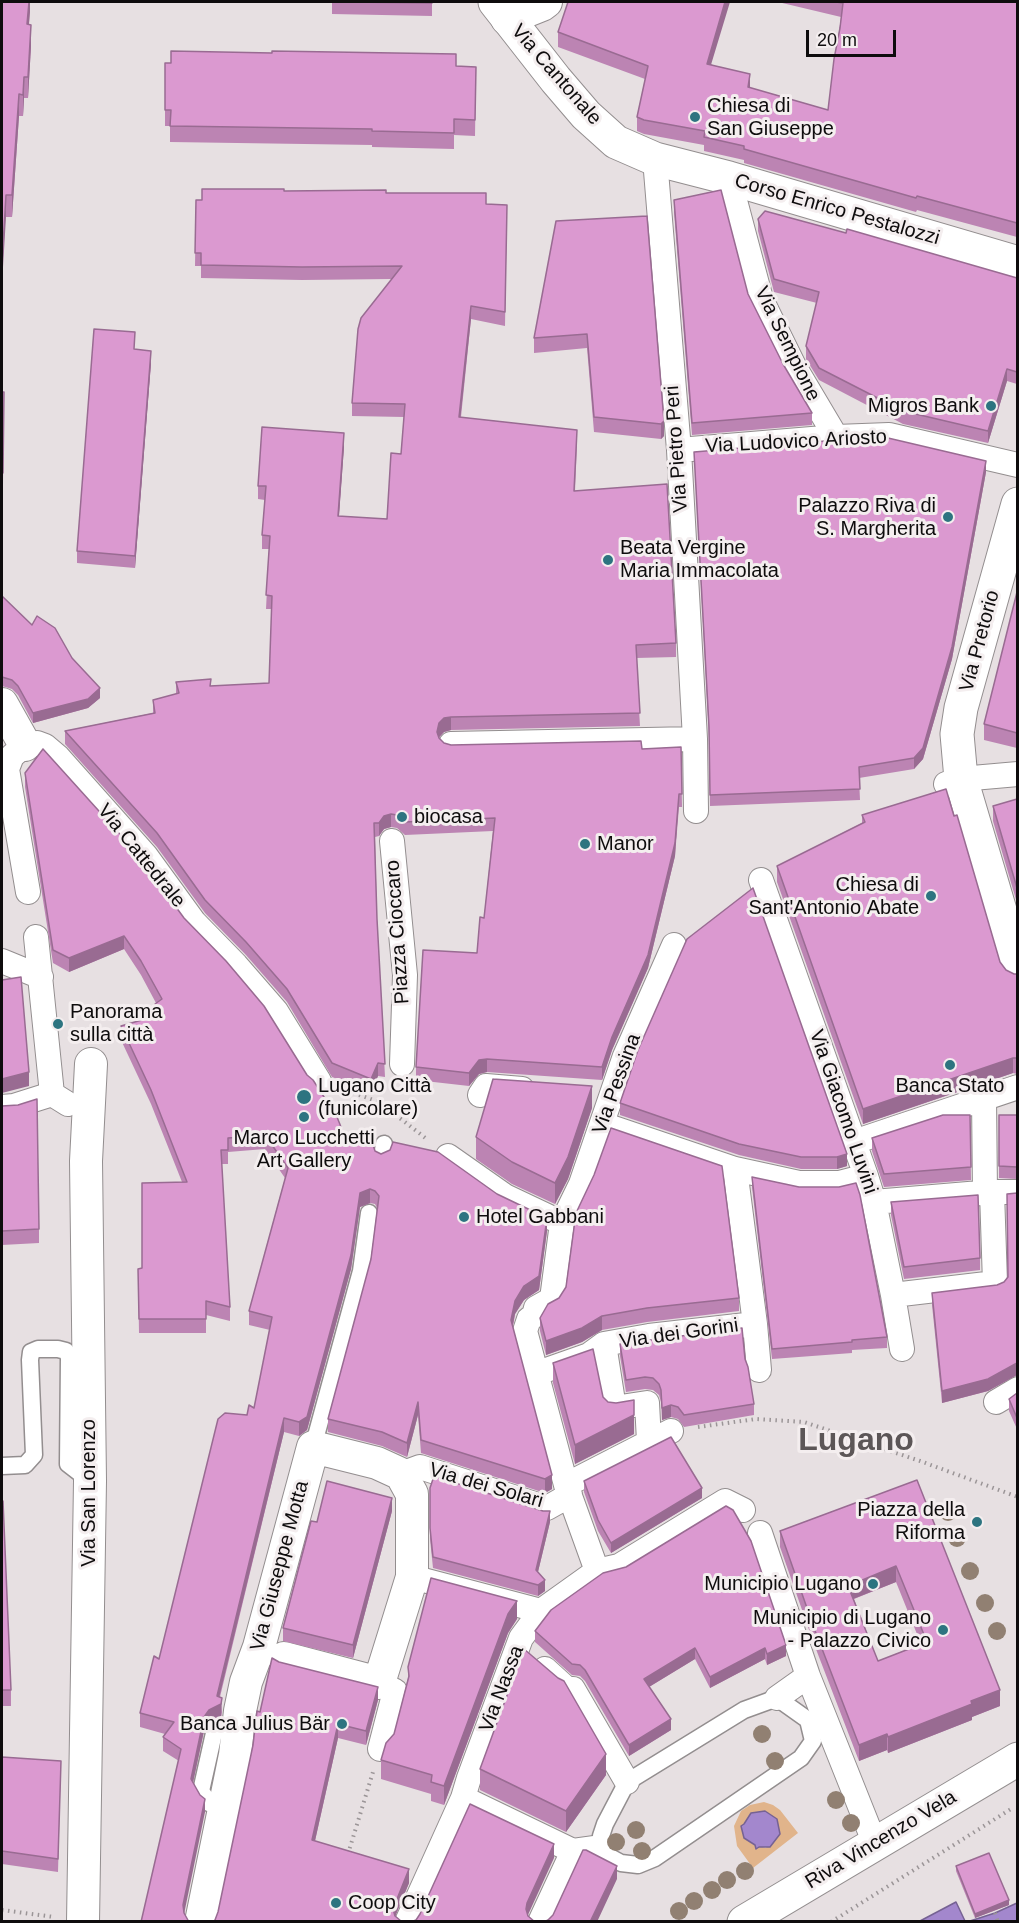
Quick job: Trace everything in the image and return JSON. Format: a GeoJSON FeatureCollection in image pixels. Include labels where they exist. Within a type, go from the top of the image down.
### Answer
{"type":"FeatureCollection","features":[{"type":"Feature","properties":{"kind":"main road","name":"Via Cantonale"},"geometry":{"type":"LineString","coordinates":[[501,10],[586,115],[616,142],[655,159]]}},
{"type":"Feature","properties":{"kind":"main road","name":"Corso Enrico Pestalozzi"},"geometry":{"type":"LineString","coordinates":[[655,159],[729,178],[1017,263]]}},
{"type":"Feature","properties":{"kind":"main road","name":"Via Pretorio"},"geometry":{"type":"LineString","coordinates":[[1017,504],[961,708],[953,782],[1017,971]]}},
{"type":"Feature","properties":{"kind":"main road","name":"Riva Vincenzo Vela"},"geometry":{"type":"LineString","coordinates":[[744,1922],[1017,1758]]}},
{"type":"Feature","properties":{"kind":"street"},"geometry":{"type":"LineString","coordinates":[[501,10],[542,5],[546,2]]}},
{"type":"Feature","properties":{"kind":"street","name":"Via Pietro Peri"},"geometry":{"type":"LineString","coordinates":[[655,159],[679,450],[695,739],[696,811]]}},
{"type":"Feature","properties":{"kind":"street","name":"Via Sempione"},"geometry":{"type":"LineString","coordinates":[[729,178],[761,299],[795,368],[836,436]]}},
{"type":"Feature","properties":{"kind":"street","name":"Via Ludovico Ariosto"},"geometry":{"type":"LineString","coordinates":[[679,450],[836,436],[889,435],[1017,465]]}},
{"type":"Feature","properties":{"kind":"street"},"geometry":{"type":"LineString","coordinates":[[2,704],[26,745],[12,756],[7,769],[13,859],[28,892]]}},
{"type":"Feature","properties":{"kind":"street"},"geometry":{"type":"LineString","coordinates":[[451,744],[695,739]]}},
{"type":"Feature","properties":{"kind":"street","name":"Via Cattedrale"},"geometry":{"type":"LineString","coordinates":[[26,745],[37,743],[45,746],[58,757],[147,856],[194,922],[276,1011],[319,1081]]}},
{"type":"Feature","properties":{"kind":"street"},"geometry":{"type":"LineString","coordinates":[[953,782],[1017,774]]}},
{"type":"Feature","properties":{"kind":"street","name":"Piazza Cioccaro"},"geometry":{"type":"LineString","coordinates":[[392,841],[405,975],[402,1064]]}},
{"type":"Feature","properties":{"kind":"street","name":"Via Giacomo Luvini"},"geometry":{"type":"LineString","coordinates":[[761,880],[874,1202],[902,1349]]}},
{"type":"Feature","properties":{"kind":"street"},"geometry":{"type":"LineString","coordinates":[[2,1107],[60,1099],[36,937]]}},
{"type":"Feature","properties":{"kind":"street","name":"Via Pessina"},"geometry":{"type":"LineString","coordinates":[[597,1571],[568,1490],[525,1331],[536,1308],[552,1299],[562,1223],[581,1184],[602,1124],[600,1094],[625,1056],[674,945]]}},
{"type":"Feature","properties":{"kind":"street"},"geometry":{"type":"LineString","coordinates":[[2,961],[41,977]]}},
{"type":"Feature","properties":{"kind":"street","name":"Via San Lorenzo"},"geometry":{"type":"LineString","coordinates":[[69,1919],[90,1481],[86,1161],[91,1064]]}},
{"type":"Feature","properties":{"kind":"street"},"geometry":{"type":"LineString","coordinates":[[480,1095],[486,1086],[547,1091]]}},
{"type":"Feature","properties":{"kind":"street"},"geometry":{"type":"LineString","coordinates":[[854,1142],[1017,1087]]}},
{"type":"Feature","properties":{"kind":"street"},"geometry":{"type":"LineString","coordinates":[[893,1295],[995,1283],[984,1098]]}},
{"type":"Feature","properties":{"kind":"street"},"geometry":{"type":"LineString","coordinates":[[602,1124],[735,1169],[799,1183],[839,1183],[866,1176]]}},
{"type":"Feature","properties":{"kind":"street"},"geometry":{"type":"LineString","coordinates":[[448,1156],[505,1196],[562,1223]]}},
{"type":"Feature","properties":{"kind":"street"},"geometry":{"type":"LineString","coordinates":[[735,1169],[759,1370]]}},
{"type":"Feature","properties":{"kind":"street"},"geometry":{"type":"LineString","coordinates":[[874,1202],[1017,1192]]}},
{"type":"Feature","properties":{"kind":"street","name":"Via dei Gorini"},"geometry":{"type":"LineString","coordinates":[[535,1374],[589,1355],[604,1344],[649,1336],[755,1324]]}},
{"type":"Feature","properties":{"kind":"street","name":"Via dei Gorini"},"geometry":{"type":"LineString","coordinates":[[604,1344],[614,1408],[647,1403],[660,1436]]}},
{"type":"Feature","properties":{"kind":"street"},"geometry":{"type":"LineString","coordinates":[[996,1402],[1017,1389]]}},
{"type":"Feature","properties":{"kind":"street","name":"Via dei Solari"},"geometry":{"type":"LineString","coordinates":[[401,1474],[420,1467],[547,1508],[568,1490],[660,1436]]}},
{"type":"Feature","properties":{"kind":"street"},"geometry":{"type":"LineString","coordinates":[[313,1447],[377,1463],[401,1474],[411,1494],[412,1578],[379,1683]]}},
{"type":"Feature","properties":{"kind":"street","name":"Via Giuseppe Motta"},"geometry":{"type":"LineString","coordinates":[[201,1922],[238,1741],[240,1711],[246,1682],[259,1647],[313,1447]]}},
{"type":"Feature","properties":{"kind":"street","name":"Via Nassa"},"geometry":{"type":"LineString","coordinates":[[407,1922],[463,1798],[521,1638],[541,1611],[597,1571],[619,1566],[725,1501],[743,1510]]}},
{"type":"Feature","properties":{"kind":"street"},"geometry":{"type":"LineString","coordinates":[[760,1533],[808,1676],[875,1844]]}},
{"type":"Feature","properties":{"kind":"street"},"geometry":{"type":"LineString","coordinates":[[412,1578],[541,1611]]}},
{"type":"Feature","properties":{"kind":"street"},"geometry":{"type":"LineString","coordinates":[[518,1646],[567,1689],[573,1689],[627,1782]]}},
{"type":"Feature","properties":{"kind":"street"},"geometry":{"type":"LineString","coordinates":[[284,1658],[379,1683],[395,1691],[381,1749]]}},
{"type":"Feature","properties":{"kind":"street"},"geometry":{"type":"LineString","coordinates":[[777,1698],[808,1676]]}},
{"type":"Feature","properties":{"kind":"street"},"geometry":{"type":"LineString","coordinates":[[463,1798],[573,1851],[602,1847]]}},
{"type":"Feature","properties":{"kind":"street"},"geometry":{"type":"LineString","coordinates":[[540,1922],[573,1851]]}},
{"type":"Feature","properties":{"kind":"lane","name":"Via Giuseppe Motta"},"geometry":{"type":"LineString","coordinates":[[313,1447],[361,1271],[369,1213]]}},
{"type":"Feature","properties":{"kind":"lane"},"geometry":{"type":"LineString","coordinates":[[2,1466],[26,1465],[34,1455],[31,1352],[38,1349],[58,1349],[66,1351],[69,1357],[68,1464],[90,1481]]}},
{"type":"Feature","properties":{"kind":"lane"},"geometry":{"type":"LineString","coordinates":[[777,1698],[808,1720],[813,1741],[801,1758],[655,1858],[638,1865],[621,1863],[608,1856],[602,1847],[601,1836],[627,1782],[744,1710],[777,1698]]}},
{"type":"Feature","properties":{"kind":"lane"},"geometry":{"type":"LineString","coordinates":[[225,1808],[209,1803],[201,1791],[214,1733],[229,1726]]}},
{"type":"Feature","properties":{"kind":"path"},"geometry":{"type":"LineString","coordinates":[[319,1081],[380,1102],[448,1156]]}},
{"type":"Feature","properties":{"kind":"path"},"geometry":{"type":"LineString","coordinates":[[660,1436],[756,1419],[804,1422],[1017,1497]]}},
{"type":"Feature","properties":{"kind":"path"},"geometry":{"type":"LineString","coordinates":[[359,1857],[348,1854],[381,1749]]}},
{"type":"Feature","properties":{"kind":"path"},"geometry":{"type":"LineString","coordinates":[[831,1922],[1011,1809]]}},
{"type":"Feature","properties":{"kind":"path"},"geometry":{"type":"LineString","coordinates":[[2,1910],[69,1919]]}},
{"type":"Feature","properties":{"kind":"path"},"geometry":{"type":"LineString","coordinates":[[995,1913],[998,1922]]}},
{"type":"Feature","properties":{"kind":"shaded area"},"geometry":{"type":"Polygon","coordinates":[[[764,1802],[773,1805],[780,1810],[798,1833],[753,1868],[737,1846],[734,1826],[741,1811],[750,1805],[764,1802]],[[757,1812],[742,1832],[752,1844],[766,1848],[778,1831],[770,1814],[757,1812]]]}},
{"type":"Feature","properties":{"kind":"shaded area"},"geometry":{"type":"Polygon","coordinates":[[[765,1811],[777,1819],[780,1834],[770,1847],[756,1849],[755,1845],[744,1838],[741,1826],[751,1813],[765,1811]]]}},
{"type":"Feature","properties":{"kind":"shaded area"},"geometry":{"type":"Polygon","coordinates":[[[956,1902],[965,1921],[920,1921],[956,1902]]]}},
{"type":"Feature","properties":{"kind":"shaded area"},"geometry":{"type":"Polygon","coordinates":[[[1017,1903],[1017,1921],[970,1921],[995,1913],[1017,1903]]]}},
{"type":"Feature","properties":{"kind":"building"},"geometry":{"type":"Polygon","coordinates":[[[2,2],[29,2],[27,24],[31,25],[28,77],[24,77],[23,95],[19,94],[12,195],[6,195],[2,262],[2,2]]]}},
{"type":"Feature","properties":{"kind":"building"},"geometry":{"type":"Polygon","coordinates":[[[346,2],[432,2],[432,3],[346,2]]]}},
{"type":"Feature","properties":{"kind":"building"},"geometry":{"type":"Polygon","coordinates":[[[568,2],[725,2],[707,64],[750,74],[748,87],[828,110],[843,3],[836,2],[1017,2],[1017,223],[917,196],[916,198],[744,149],[744,146],[704,137],[705,131],[637,117],[648,66],[558,32],[568,2]]]}},
{"type":"Feature","properties":{"kind":"building"},"geometry":{"type":"Polygon","coordinates":[[[171,51],[456,54],[456,66],[476,67],[475,120],[454,119],[454,133],[372,131],[372,129],[170,126],[171,110],[165,110],[165,63],[171,63],[171,51]]]}},
{"type":"Feature","properties":{"kind":"building"},"geometry":{"type":"Polygon","coordinates":[[[202,189],[486,193],[486,204],[507,205],[505,312],[471,306],[459,417],[577,430],[574,491],[667,484],[676,643],[636,645],[640,713],[451,717],[444,718],[439,723],[437,732],[444,743],[451,745],[641,741],[642,749],[681,747],[682,794],[679,794],[675,843],[648,955],[612,1037],[602,1067],[487,1059],[479,1060],[469,1073],[416,1067],[423,950],[477,953],[480,917],[484,918],[495,818],[405,822],[397,815],[391,814],[384,816],[379,823],[374,823],[385,1064],[378,1063],[371,1079],[332,1063],[287,989],[205,900],[157,833],[65,731],[155,713],[153,700],[179,693],[176,682],[211,679],[210,686],[269,683],[272,596],[266,595],[270,536],[262,535],[266,486],[258,486],[262,427],[344,433],[338,516],[387,519],[391,453],[401,454],[405,404],[352,403],[358,329],[361,318],[402,266],[201,265],[201,253],[195,253],[196,200],[202,200],[202,189]]]}},
{"type":"Feature","properties":{"kind":"building"},"geometry":{"type":"Polygon","coordinates":[[[721,190],[748,294],[783,364],[812,413],[692,423],[674,200],[721,190]]]}},
{"type":"Feature","properties":{"kind":"building"},"geometry":{"type":"Polygon","coordinates":[[[765,211],[846,233],[847,229],[1017,278],[1017,372],[1007,369],[988,431],[903,411],[819,368],[806,346],[819,292],[774,279],[758,219],[765,211]]]}},
{"type":"Feature","properties":{"kind":"building"},"geometry":{"type":"Polygon","coordinates":[[[647,216],[664,421],[661,424],[594,417],[587,334],[534,338],[556,221],[647,216]]]}},
{"type":"Feature","properties":{"kind":"building"},"geometry":{"type":"Polygon","coordinates":[[[94,329],[135,332],[134,349],[151,351],[135,556],[77,551],[94,329]]]}},
{"type":"Feature","properties":{"kind":"building"},"geometry":{"type":"Polygon","coordinates":[[[2,392],[4,392],[3,473],[2,473],[2,392]]]}},
{"type":"Feature","properties":{"kind":"building"},"geometry":{"type":"Polygon","coordinates":[[[888,438],[986,461],[952,647],[923,748],[914,758],[859,767],[860,789],[710,795],[709,727],[694,452],[888,438]]]}},
{"type":"Feature","properties":{"kind":"building"},"geometry":{"type":"Polygon","coordinates":[[[1017,592],[1017,733],[984,724],[1017,592]]]}},
{"type":"Feature","properties":{"kind":"building"},"geometry":{"type":"Polygon","coordinates":[[[2,596],[32,625],[37,616],[55,628],[72,658],[100,688],[88,699],[33,713],[18,686],[12,680],[2,677],[2,596]]]}},
{"type":"Feature","properties":{"kind":"building"},"geometry":{"type":"Polygon","coordinates":[[[43,749],[135,851],[184,918],[226,961],[264,1006],[307,1075],[313,1080],[337,1117],[345,1137],[372,1142],[375,1151],[381,1154],[390,1150],[393,1142],[438,1152],[497,1194],[547,1218],[539,1276],[524,1286],[515,1301],[511,1320],[552,1475],[545,1479],[421,1440],[418,1402],[407,1443],[382,1432],[328,1419],[371,1259],[379,1196],[370,1189],[360,1193],[351,1255],[307,1417],[299,1422],[284,1418],[217,1696],[222,1698],[221,1704],[209,1710],[204,1717],[191,1779],[200,1795],[205,1799],[183,1905],[189,1922],[141,1922],[181,1749],[163,1737],[174,1722],[140,1713],[154,1656],[159,1659],[218,1419],[225,1413],[247,1415],[249,1405],[254,1408],[272,1317],[249,1311],[288,1168],[265,1135],[228,1138],[228,1150],[221,1150],[230,1307],[206,1301],[206,1319],[139,1319],[138,1269],[142,1268],[142,1183],[187,1182],[151,1090],[121,1026],[159,1015],[155,1004],[162,999],[124,936],[69,958],[53,950],[25,773],[43,749]]]}},
{"type":"Feature","properties":{"kind":"building"},"geometry":{"type":"Polygon","coordinates":[[[946,789],[954,816],[957,815],[1000,962],[1006,970],[1017,974],[1017,1058],[863,1109],[777,866],[865,822],[862,815],[946,789]]]}},
{"type":"Feature","properties":{"kind":"building"},"geometry":{"type":"Polygon","coordinates":[[[1017,799],[1017,888],[993,806],[1017,799]]]}},
{"type":"Feature","properties":{"kind":"building"},"geometry":{"type":"Polygon","coordinates":[[[753,888],[847,1154],[837,1157],[801,1157],[739,1144],[620,1103],[638,1050],[687,939],[753,888]]]}},
{"type":"Feature","properties":{"kind":"building"},"geometry":{"type":"Polygon","coordinates":[[[21,977],[29,1072],[2,1079],[2,980],[21,977]]]}},
{"type":"Feature","properties":{"kind":"building"},"geometry":{"type":"Polygon","coordinates":[[[493,1079],[592,1086],[568,1157],[555,1183],[512,1162],[476,1137],[493,1079]]]}},
{"type":"Feature","properties":{"kind":"building"},"geometry":{"type":"Polygon","coordinates":[[[37,1099],[39,1229],[2,1231],[2,1106],[18,1105],[37,1099]]]}},
{"type":"Feature","properties":{"kind":"building"},"geometry":{"type":"Polygon","coordinates":[[[943,1115],[970,1115],[971,1167],[884,1174],[872,1138],[943,1115]]]}},
{"type":"Feature","properties":{"kind":"building"},"geometry":{"type":"Polygon","coordinates":[[[999,1115],[1017,1115],[1017,1167],[999,1166],[999,1115]]]}},
{"type":"Feature","properties":{"kind":"building"},"geometry":{"type":"Polygon","coordinates":[[[611,1128],[722,1166],[739,1298],[647,1308],[602,1316],[582,1328],[546,1341],[540,1318],[548,1304],[559,1298],[566,1287],[576,1213],[594,1175],[611,1128]]]}},
{"type":"Feature","properties":{"kind":"building"},"geometry":{"type":"Polygon","coordinates":[[[752,1177],[799,1187],[839,1187],[856,1183],[887,1337],[772,1349],[752,1177]]]}},
{"type":"Feature","properties":{"kind":"building"},"geometry":{"type":"Polygon","coordinates":[[[1017,1193],[1017,1363],[988,1379],[942,1391],[932,1293],[997,1285],[1004,1282],[1008,1277],[1007,1194],[1017,1193]]]}},
{"type":"Feature","properties":{"kind":"building"},"geometry":{"type":"Polygon","coordinates":[[[978,1195],[980,1258],[904,1267],[891,1202],[978,1195]]]}},
{"type":"Feature","properties":{"kind":"building"},"geometry":{"type":"Polygon","coordinates":[[[742,1328],[745,1359],[754,1404],[684,1415],[678,1407],[671,1405],[662,1408],[661,1390],[653,1378],[626,1380],[620,1344],[742,1328]]]}},
{"type":"Feature","properties":{"kind":"building"},"geometry":{"type":"Polygon","coordinates":[[[593,1349],[603,1397],[608,1402],[616,1403],[634,1400],[634,1415],[575,1445],[553,1363],[593,1349]]]}},
{"type":"Feature","properties":{"kind":"building"},"geometry":{"type":"Polygon","coordinates":[[[1017,1393],[1017,1418],[1009,1399],[1017,1393]]]}},
{"type":"Feature","properties":{"kind":"building"},"geometry":{"type":"Polygon","coordinates":[[[671,1437],[702,1488],[611,1543],[598,1520],[584,1481],[671,1437]]]}},
{"type":"Feature","properties":{"kind":"building"},"geometry":{"type":"Polygon","coordinates":[[[434,1476],[543,1511],[550,1511],[536,1570],[545,1580],[538,1585],[433,1557],[430,1488],[434,1476]]]}},
{"type":"Feature","properties":{"kind":"building","name":"Municipio di Lugano - Palazzo Civico"},"geometry":{"type":"Polygon","coordinates":[[[917,1480],[1000,1690],[971,1701],[972,1704],[888,1737],[887,1734],[859,1745],[780,1531],[917,1480]],[[896,1566],[848,1586],[878,1661],[927,1642],[896,1566]]]}},
{"type":"Feature","properties":{"kind":"building"},"geometry":{"type":"Polygon","coordinates":[[[327,1481],[392,1498],[353,1645],[283,1628],[311,1521],[317,1522],[327,1481]]]}},
{"type":"Feature","properties":{"kind":"building"},"geometry":{"type":"Polygon","coordinates":[[[3,1501],[11,1690],[2,1690],[3,1501]]]}},
{"type":"Feature","properties":{"kind":"building"},"geometry":{"type":"Polygon","coordinates":[[[726,1506],[733,1510],[751,1541],[786,1645],[767,1654],[765,1648],[710,1677],[695,1648],[644,1679],[671,1719],[629,1745],[585,1670],[580,1665],[572,1664],[535,1631],[551,1610],[603,1573],[626,1567],[726,1506]]]}},
{"type":"Feature","properties":{"kind":"building"},"geometry":{"type":"Polygon","coordinates":[[[431,1578],[517,1601],[508,1614],[444,1786],[431,1782],[432,1775],[381,1760],[386,1743],[394,1734],[409,1676],[408,1667],[431,1578]]]}},
{"type":"Feature","properties":{"kind":"building"},"geometry":{"type":"Polygon","coordinates":[[[524,1649],[564,1681],[606,1754],[566,1811],[480,1769],[524,1649]]]}},
{"type":"Feature","properties":{"kind":"building"},"geometry":{"type":"Polygon","coordinates":[[[272,1658],[279,1662],[378,1687],[366,1731],[338,1724],[312,1840],[409,1869],[393,1909],[395,1916],[404,1922],[212,1922],[218,1912],[253,1745],[257,1711],[260,1712],[272,1658]]]}},
{"type":"Feature","properties":{"kind":"building"},"geometry":{"type":"Polygon","coordinates":[[[2,1757],[61,1761],[58,1859],[2,1851],[2,1757]]]}},
{"type":"Feature","properties":{"kind":"building"},"geometry":{"type":"Polygon","coordinates":[[[470,1804],[554,1844],[527,1903],[528,1916],[535,1922],[411,1922],[416,1920],[420,1914],[470,1804]]]}},
{"type":"Feature","properties":{"kind":"building"},"geometry":{"type":"Polygon","coordinates":[[[583,1850],[617,1866],[590,1922],[544,1922],[553,1915],[583,1850]]]}},
{"type":"Feature","properties":{"kind":"building"},"geometry":{"type":"Polygon","coordinates":[[[989,1853],[1009,1900],[975,1914],[956,1866],[989,1853]]]}},
{"type":"Feature","properties":{"kind":"place","name":"Chiesa di San Giuseppe"},"geometry":{"type":"Point","coordinates":[695,117]}},
{"type":"Feature","properties":{"kind":"place","name":"Migros Bank"},"geometry":{"type":"Point","coordinates":[991,406]}},
{"type":"Feature","properties":{"kind":"place","name":"Palazzo Riva di S. Margherita"},"geometry":{"type":"Point","coordinates":[948,517]}},
{"type":"Feature","properties":{"kind":"place","name":"Beata Vergine Maria Immacolata"},"geometry":{"type":"Point","coordinates":[608,560]}},
{"type":"Feature","properties":{"kind":"place","name":"biocasa"},"geometry":{"type":"Point","coordinates":[402,817]}},
{"type":"Feature","properties":{"kind":"place","name":"Manor"},"geometry":{"type":"Point","coordinates":[585,844]}},
{"type":"Feature","properties":{"kind":"place","name":"Chiesa di Sant'Antonio Abate"},"geometry":{"type":"Point","coordinates":[931,896]}},
{"type":"Feature","properties":{"kind":"place","name":"Panorama sulla città"},"geometry":{"type":"Point","coordinates":[58,1024]}},
{"type":"Feature","properties":{"kind":"place","name":"Banca Stato"},"geometry":{"type":"Point","coordinates":[950,1065]}},
{"type":"Feature","properties":{"kind":"place","name":"Lugano Città (funicolare)"},"geometry":{"type":"Point","coordinates":[304,1097]}},
{"type":"Feature","properties":{"kind":"place","name":"Marco Lucchetti Art Gallery"},"geometry":{"type":"Point","coordinates":[304,1117]}},
{"type":"Feature","properties":{"kind":"place","name":"Hotel Gabbani"},"geometry":{"type":"Point","coordinates":[464,1217]}},
{"type":"Feature","properties":{"kind":"place","name":"Piazza della Riforma"},"geometry":{"type":"Point","coordinates":[977,1522]}},
{"type":"Feature","properties":{"kind":"place","name":"Municipio Lugano"},"geometry":{"type":"Point","coordinates":[873,1584]}},
{"type":"Feature","properties":{"kind":"place","name":"Municipio di Lugano - Palazzo Civico"},"geometry":{"type":"Point","coordinates":[943,1630]}},
{"type":"Feature","properties":{"kind":"place","name":"Banca Julius Bär"},"geometry":{"type":"Point","coordinates":[342,1724]}},
{"type":"Feature","properties":{"kind":"place","name":"Coop City"},"geometry":{"type":"Point","coordinates":[336,1903]}},
{"type":"Feature","properties":{"kind":"district","name":"Lugano"},"geometry":{"type":"Point","coordinates":[856,1441]}}]}
